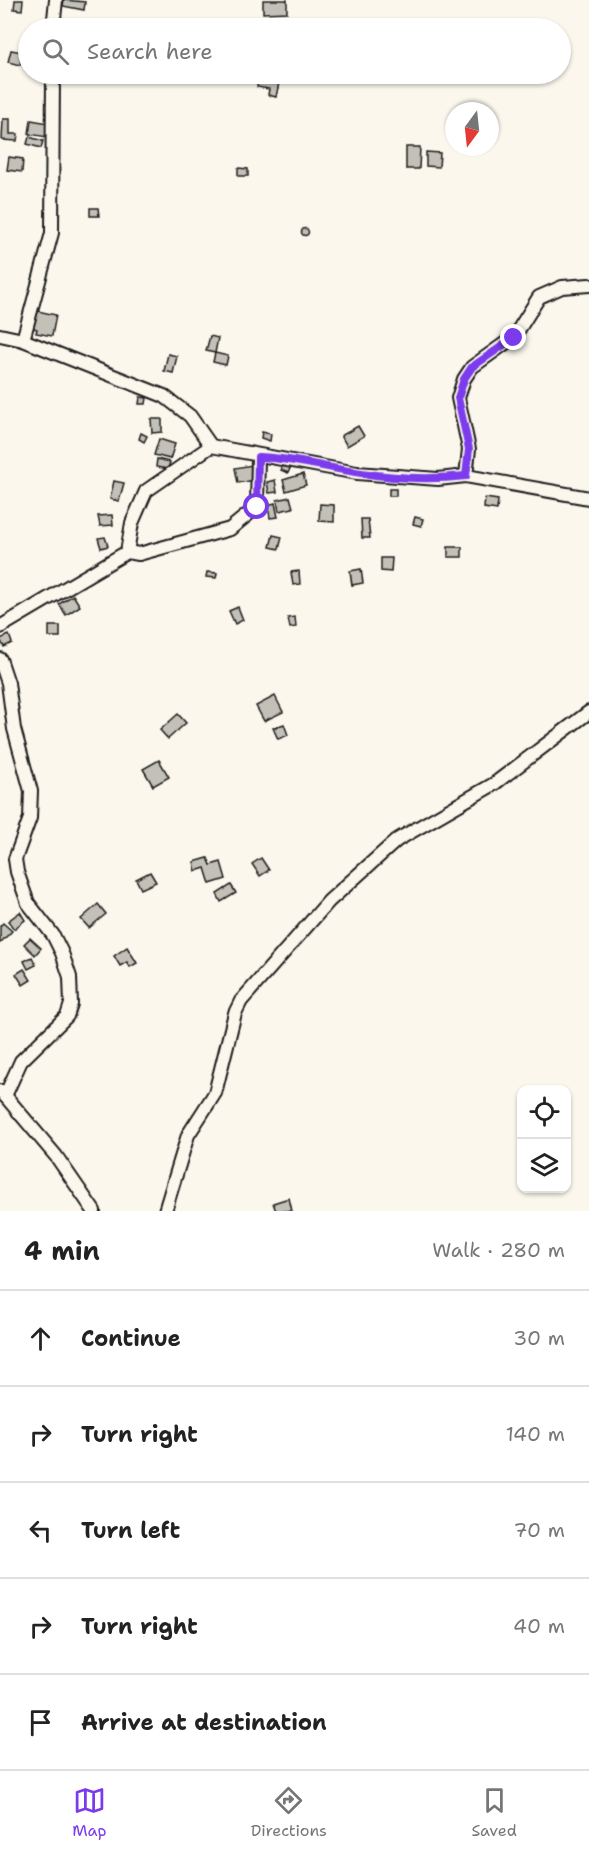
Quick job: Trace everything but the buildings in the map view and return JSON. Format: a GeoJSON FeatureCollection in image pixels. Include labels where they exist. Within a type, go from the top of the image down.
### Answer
{"type":"FeatureCollection","features":[{"type":"Feature","properties":{"kind":"street"},"geometry":{"type":"LineString","coordinates":[[54,18],[56,0]]}},
{"type":"Feature","properties":{"kind":"street"},"geometry":{"type":"LineString","coordinates":[[23,340],[52,233],[53,84]]}},
{"type":"Feature","properties":{"kind":"street"},"geometry":{"type":"LineString","coordinates":[[466,476],[469,449],[458,398],[464,379],[472,367],[514,338],[539,297],[562,287],[589,285]]}},
{"type":"Feature","properties":{"kind":"street"},"geometry":{"type":"LineString","coordinates":[[0,335],[23,340],[164,396],[190,416],[211,446],[258,457],[279,458],[357,473],[438,479],[466,476],[589,498]]}},
{"type":"Feature","properties":{"kind":"street"},"geometry":{"type":"LineString","coordinates":[[127,552],[132,523],[146,491],[211,446]]}},
{"type":"Feature","properties":{"kind":"street"},"geometry":{"type":"LineString","coordinates":[[0,627],[127,552],[139,554],[230,529],[257,507],[258,457]]}},
{"type":"Feature","properties":{"kind":"street"},"geometry":{"type":"LineString","coordinates":[[0,659],[8,682],[14,729],[18,736],[19,749],[31,791],[30,818],[15,859],[17,872],[28,903],[53,935],[62,953],[70,977],[71,1004],[68,1016],[21,1061],[2,1093],[56,1156],[94,1211]]}},
{"type":"Feature","properties":{"kind":"street"},"geometry":{"type":"LineString","coordinates":[[165,1211],[188,1135],[214,1093],[235,1013],[241,1001],[329,901],[397,840],[494,784],[589,712]]}},
{"type":"Feature","properties":{"kind":"route"},"geometry":{"type":"LineString","coordinates":[[257,507],[258,457],[279,458],[357,473],[438,479],[466,476],[469,449],[458,398],[464,379],[472,367],[514,338]]}}]}
